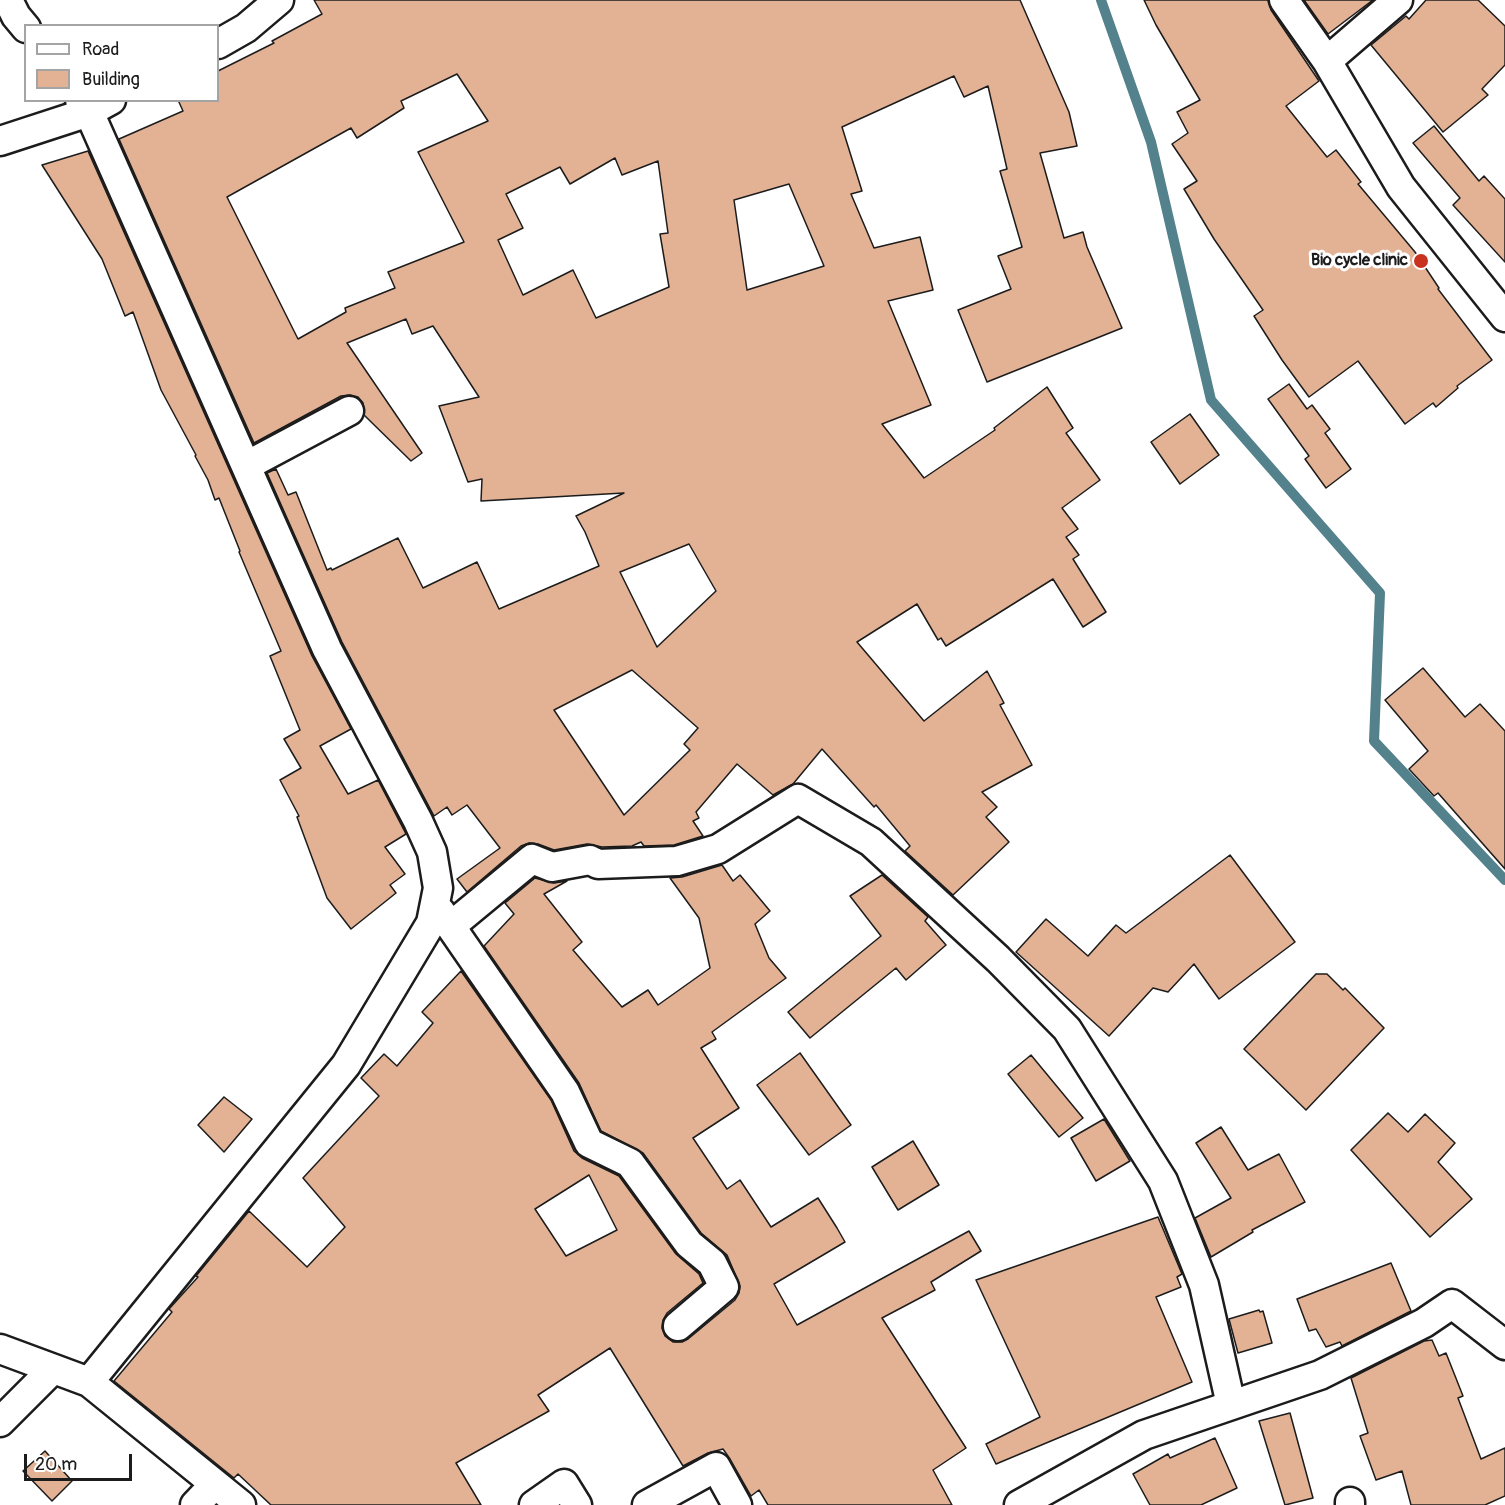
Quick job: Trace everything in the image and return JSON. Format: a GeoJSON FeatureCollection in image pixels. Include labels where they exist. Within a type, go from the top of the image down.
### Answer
{"type":"FeatureCollection","features":[{"type":"Feature","properties":{"kind":"street"},"geometry":{"type":"LineString","coordinates":[[9,0],[16,16],[24,26]]}},
{"type":"Feature","properties":{"kind":"street"},"geometry":{"type":"LineString","coordinates":[[219,43],[246,28],[279,0]]}},
{"type":"Feature","properties":{"kind":"street"},"geometry":{"type":"LineString","coordinates":[[1284,0],[1327,61],[1401,187],[1505,317]]}},
{"type":"Feature","properties":{"kind":"street"},"geometry":{"type":"LineString","coordinates":[[1327,61],[1398,0]]}},
{"type":"Feature","properties":{"kind":"street"},"geometry":{"type":"LineString","coordinates":[[0,141],[94,104],[246,466],[327,649],[418,821],[432,852],[443,915],[565,1092],[589,1143],[630,1163],[689,1244],[712,1263],[724,1287],[678,1326]]}},
{"type":"Feature","properties":{"kind":"street"},"geometry":{"type":"LineString","coordinates":[[246,466],[349,411]]}},
{"type":"Feature","properties":{"kind":"street"},"geometry":{"type":"LineString","coordinates":[[89,1382],[346,1065],[431,922],[532,859],[552,867],[590,860],[598,864],[677,861],[718,849],[798,799],[871,842],[998,959],[1067,1029],[1164,1181],[1204,1285],[1231,1406]]}},
{"type":"Feature","properties":{"kind":"street"},"geometry":{"type":"LineString","coordinates":[[1019,1505],[1144,1436],[1320,1375],[1424,1323],[1452,1304],[1505,1345]]}},
{"type":"Feature","properties":{"kind":"street"},"geometry":{"type":"LineString","coordinates":[[0,1349],[89,1382],[241,1505]]}},
{"type":"Feature","properties":{"kind":"street"},"geometry":{"type":"LineString","coordinates":[[0,1422],[53,1369]]}},
{"type":"Feature","properties":{"kind":"street"},"geometry":{"type":"LineString","coordinates":[[647,1505],[716,1467],[737,1505]]}},
{"type":"Feature","properties":{"kind":"street"},"geometry":{"type":"LineString","coordinates":[[195,1505],[215,1484]]}},
{"type":"Feature","properties":{"kind":"street"},"geometry":{"type":"LineString","coordinates":[[534,1505],[564,1484],[577,1505]]}},
{"type":"Feature","properties":{"kind":"building"},"geometry":{"type":"Polygon","coordinates":[[[314,0],[1020,0],[1069,112],[1077,146],[1040,153],[1064,238],[1083,232],[1087,247],[1122,328],[987,382],[958,310],[1011,289],[998,256],[1022,247],[1000,171],[1007,169],[988,86],[964,97],[954,76],[842,127],[862,191],[851,194],[874,248],[920,237],[933,290],[888,301],[931,405],[882,424],[924,478],[995,430],[994,428],[1047,387],[1073,428],[1066,433],[1100,480],[1062,508],[1078,529],[1066,537],[1079,555],[1073,559],[1106,612],[1083,627],[1053,579],[946,646],[941,638],[938,640],[917,604],[857,642],[924,721],[987,671],[1004,703],[1000,705],[1032,765],[982,792],[997,807],[986,817],[1009,842],[953,895],[905,851],[910,846],[876,805],[874,807],[822,749],[793,784],[773,795],[737,764],[696,812],[699,818],[693,821],[703,836],[674,845],[644,846],[641,842],[632,846],[602,847],[587,844],[554,850],[529,843],[521,846],[467,892],[457,879],[500,848],[467,805],[452,815],[447,807],[434,816],[342,642],[267,473],[276,469],[288,495],[296,492],[327,570],[331,568],[332,570],[398,538],[423,588],[477,562],[499,609],[599,566],[576,516],[624,493],[481,501],[482,479],[468,482],[439,406],[479,397],[433,326],[412,334],[406,319],[347,343],[422,453],[411,461],[364,415],[363,403],[358,397],[350,395],[341,396],[254,443],[119,139],[183,111],[179,102],[219,102],[219,70],[274,43],[272,41],[322,14],[314,0]],[[457,74],[401,101],[404,108],[357,138],[351,128],[227,197],[298,339],[346,312],[345,308],[395,288],[388,272],[464,242],[418,152],[488,121],[457,74]],[[615,158],[570,184],[560,167],[506,194],[523,228],[498,240],[523,295],[573,270],[596,318],[669,287],[660,234],[668,233],[658,161],[622,175],[615,158]],[[789,184],[734,200],[747,290],[824,266],[789,184]],[[689,544],[620,572],[657,647],[716,591],[689,544]],[[632,670],[554,710],[624,815],[690,750],[684,744],[698,728],[632,670]]]}},
{"type":"Feature","properties":{"kind":"building"},"geometry":{"type":"Polygon","coordinates":[[[1144,0],[1268,0],[1271,10],[1319,81],[1286,106],[1327,157],[1336,150],[1361,182],[1358,184],[1415,252],[1438,289],[1492,360],[1457,386],[1458,388],[1436,407],[1433,403],[1405,424],[1358,361],[1309,397],[1282,360],[1254,316],[1263,310],[1214,239],[1184,189],[1197,181],[1172,144],[1188,133],[1177,112],[1200,100],[1144,0]]]}},
{"type":"Feature","properties":{"kind":"building"},"geometry":{"type":"Polygon","coordinates":[[[1304,0],[1373,0],[1328,34],[1304,0]]]}},
{"type":"Feature","properties":{"kind":"building"},"geometry":{"type":"Polygon","coordinates":[[[1426,0],[1478,0],[1505,26],[1505,65],[1482,89],[1488,95],[1443,132],[1371,45],[1406,16],[1409,19],[1426,0]]]}},
{"type":"Feature","properties":{"kind":"building"},"geometry":{"type":"Polygon","coordinates":[[[1434,126],[1479,181],[1484,176],[1505,199],[1505,262],[1453,205],[1460,198],[1413,143],[1434,126]]]}},
{"type":"Feature","properties":{"kind":"building"},"geometry":{"type":"Polygon","coordinates":[[[88,151],[312,656],[351,729],[320,746],[348,794],[378,780],[406,834],[385,847],[405,874],[390,885],[396,893],[351,929],[327,898],[297,817],[299,816],[280,780],[301,768],[284,739],[300,730],[270,656],[281,651],[219,498],[215,500],[196,455],[161,390],[133,312],[125,316],[102,259],[42,165],[88,151]]]}},
{"type":"Feature","properties":{"kind":"building"},"geometry":{"type":"Polygon","coordinates":[[[1289,384],[1307,409],[1312,405],[1330,429],[1325,433],[1351,469],[1326,488],[1305,459],[1309,456],[1268,399],[1289,384]]]}},
{"type":"Feature","properties":{"kind":"building"},"geometry":{"type":"Polygon","coordinates":[[[1190,414],[1219,455],[1180,484],[1151,442],[1190,414]]]}},
{"type":"Feature","properties":{"kind":"building"},"geometry":{"type":"Polygon","coordinates":[[[1423,668],[1465,717],[1480,704],[1505,731],[1505,869],[1438,793],[1434,796],[1409,769],[1428,751],[1385,700],[1423,668]]]}},
{"type":"Feature","properties":{"kind":"building"},"geometry":{"type":"Polygon","coordinates":[[[1230,855],[1295,942],[1219,999],[1194,964],[1168,992],[1153,988],[1109,1036],[1016,952],[1046,919],[1088,956],[1116,925],[1126,933],[1230,855]]]}},
{"type":"Feature","properties":{"kind":"building"},"geometry":{"type":"Polygon","coordinates":[[[722,865],[733,881],[740,875],[770,911],[755,924],[769,958],[786,978],[712,1032],[716,1039],[701,1048],[739,1108],[693,1138],[727,1189],[740,1180],[771,1227],[818,1198],[845,1242],[774,1284],[797,1325],[969,1231],[981,1251],[931,1282],[935,1290],[882,1318],[966,1448],[933,1470],[952,1505],[768,1505],[759,1490],[751,1496],[723,1449],[708,1453],[683,1466],[610,1348],[538,1395],[549,1411],[456,1463],[481,1505],[271,1505],[238,1474],[234,1478],[114,1381],[172,1312],[169,1309],[198,1277],[196,1276],[249,1211],[307,1267],[345,1227],[303,1178],[379,1096],[361,1078],[384,1054],[397,1066],[433,1023],[422,1012],[461,971],[551,1100],[574,1151],[582,1158],[619,1176],[676,1254],[699,1274],[703,1283],[667,1313],[663,1320],[662,1328],[665,1336],[673,1342],[688,1339],[735,1300],[740,1286],[727,1255],[701,1233],[643,1153],[601,1131],[579,1083],[484,946],[514,914],[505,903],[535,878],[554,883],[567,881],[544,894],[582,942],[573,950],[622,1007],[648,990],[658,1005],[710,968],[699,918],[670,878],[682,877],[722,865]],[[589,1175],[535,1209],[566,1256],[617,1230],[589,1175]]]}},
{"type":"Feature","properties":{"kind":"building"},"geometry":{"type":"Polygon","coordinates":[[[882,875],[928,917],[925,921],[946,945],[906,980],[896,968],[810,1038],[788,1012],[881,936],[850,896],[882,875]]]}},
{"type":"Feature","properties":{"kind":"building"},"geometry":{"type":"Polygon","coordinates":[[[1316,974],[1327,974],[1343,990],[1345,988],[1384,1028],[1306,1110],[1244,1049],[1316,974]]]}},
{"type":"Feature","properties":{"kind":"building"},"geometry":{"type":"Polygon","coordinates":[[[800,1053],[851,1125],[809,1155],[757,1085],[800,1053]]]}},
{"type":"Feature","properties":{"kind":"building"},"geometry":{"type":"Polygon","coordinates":[[[1031,1055],[1083,1118],[1059,1137],[1008,1074],[1031,1055]]]}},
{"type":"Feature","properties":{"kind":"building"},"geometry":{"type":"Polygon","coordinates":[[[224,1097],[252,1119],[224,1152],[198,1125],[224,1097]]]}},
{"type":"Feature","properties":{"kind":"building"},"geometry":{"type":"Polygon","coordinates":[[[1388,1113],[1408,1132],[1425,1114],[1455,1143],[1438,1162],[1472,1199],[1430,1237],[1351,1150],[1388,1113]]]}},
{"type":"Feature","properties":{"kind":"building"},"geometry":{"type":"Polygon","coordinates":[[[1104,1119],[1130,1161],[1096,1181],[1071,1138],[1104,1119]]]}},
{"type":"Feature","properties":{"kind":"building"},"geometry":{"type":"Polygon","coordinates":[[[1221,1127],[1248,1170],[1279,1154],[1305,1202],[1252,1230],[1253,1232],[1211,1257],[1195,1218],[1231,1198],[1196,1143],[1221,1127]]]}},
{"type":"Feature","properties":{"kind":"building"},"geometry":{"type":"Polygon","coordinates":[[[913,1141],[939,1185],[898,1210],[872,1167],[913,1141]]]}},
{"type":"Feature","properties":{"kind":"building"},"geometry":{"type":"Polygon","coordinates":[[[1158,1217],[1182,1274],[1177,1277],[1181,1287],[1156,1297],[1192,1382],[996,1464],[986,1444],[1040,1417],[976,1280],[1158,1217]]]}},
{"type":"Feature","properties":{"kind":"building"},"geometry":{"type":"Polygon","coordinates":[[[1391,1263],[1411,1311],[1342,1346],[1340,1342],[1326,1347],[1316,1329],[1309,1331],[1297,1299],[1391,1263]]]}},
{"type":"Feature","properties":{"kind":"building"},"geometry":{"type":"Polygon","coordinates":[[[1259,1310],[1263,1311],[1272,1343],[1238,1353],[1229,1319],[1259,1310]]]}},
{"type":"Feature","properties":{"kind":"building"},"geometry":{"type":"Polygon","coordinates":[[[1432,1340],[1439,1356],[1446,1353],[1463,1396],[1458,1398],[1481,1459],[1505,1448],[1505,1496],[1485,1505],[1411,1505],[1402,1471],[1376,1480],[1360,1436],[1368,1433],[1351,1378],[1424,1341],[1432,1340]]]}},
{"type":"Feature","properties":{"kind":"building"},"geometry":{"type":"Polygon","coordinates":[[[1290,1413],[1313,1498],[1285,1505],[1259,1421],[1290,1413]]]}},
{"type":"Feature","properties":{"kind":"building"},"geometry":{"type":"Polygon","coordinates":[[[1215,1438],[1237,1488],[1201,1505],[1150,1505],[1133,1474],[1168,1454],[1170,1458],[1215,1438]]]}},
{"type":"Feature","properties":{"kind":"building"},"geometry":{"type":"Polygon","coordinates":[[[45,1451],[72,1481],[52,1501],[23,1471],[45,1451]]]}},
{"type":"Feature","properties":{"kind":"waterway"},"geometry":{"type":"LineString","coordinates":[[1101,0],[1151,142],[1211,400],[1380,593],[1374,741],[1505,880]]}},
{"type":"Feature","properties":{"kind":"place","name":"Bio cycle clinic"},"geometry":{"type":"Point","coordinates":[1421,261]}}]}
